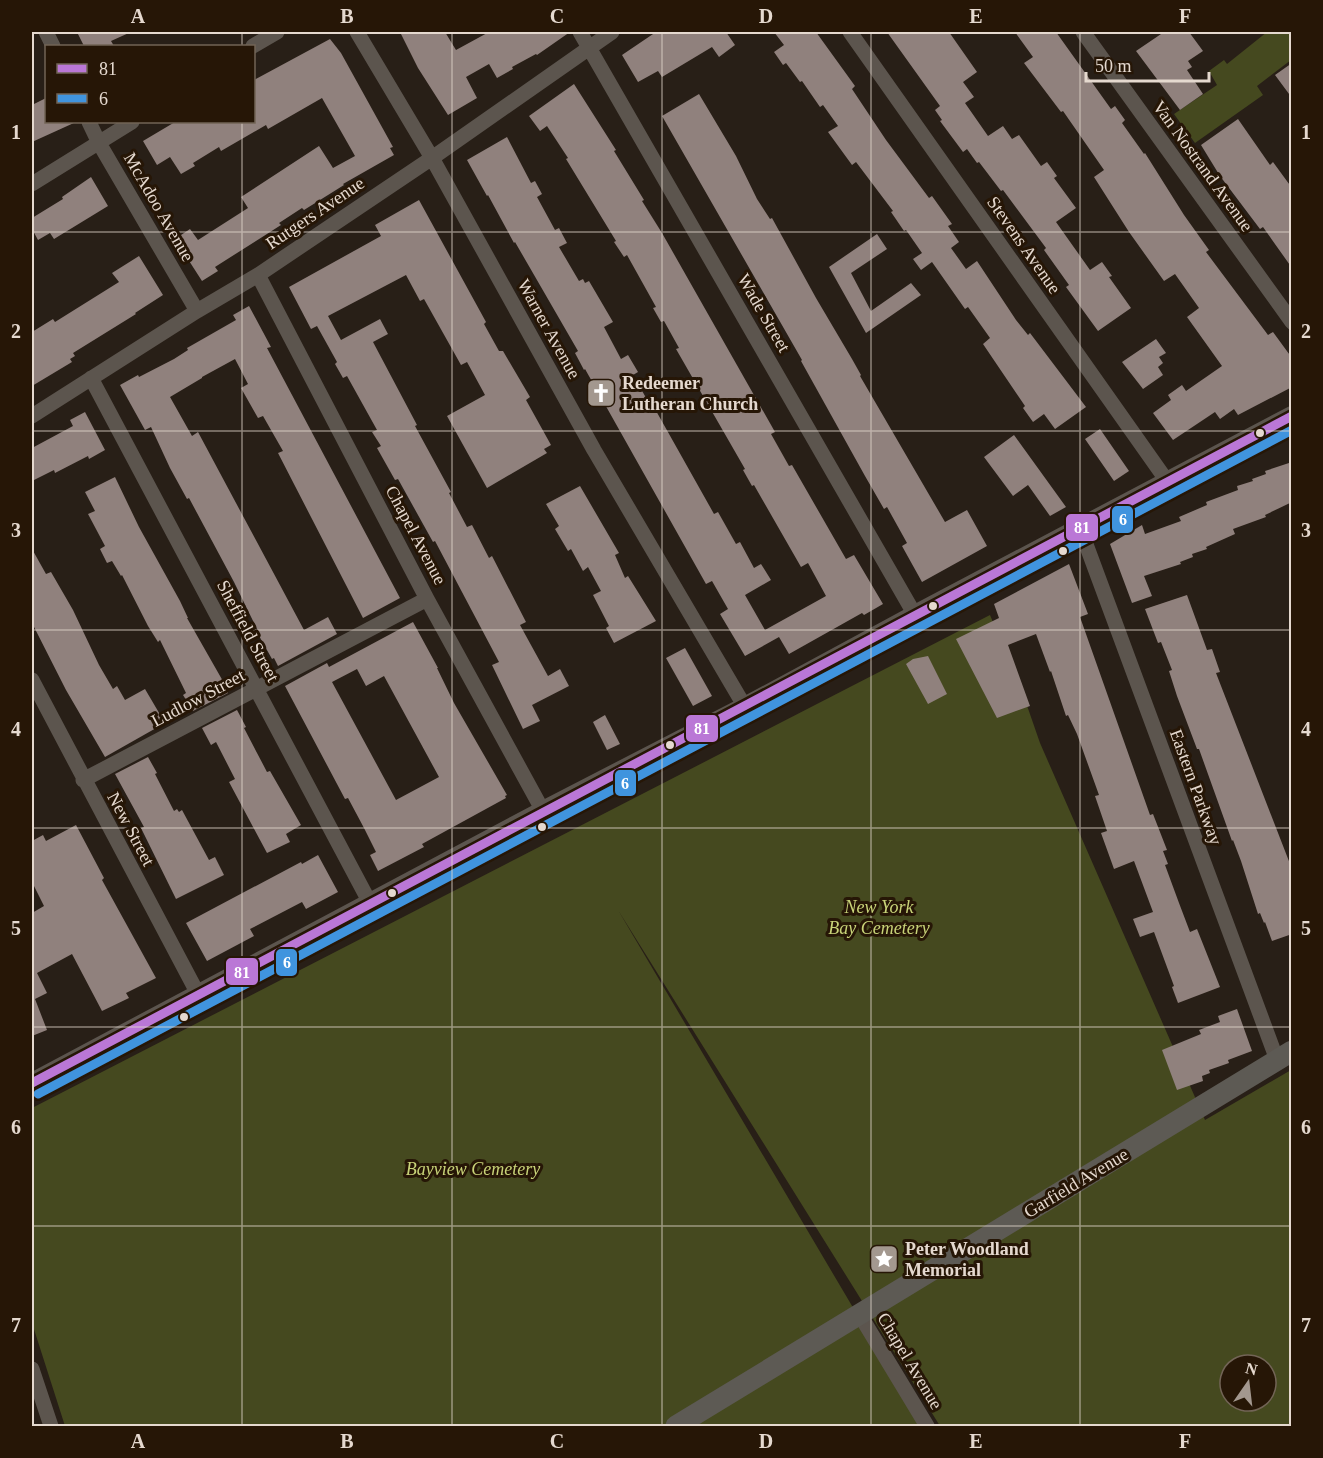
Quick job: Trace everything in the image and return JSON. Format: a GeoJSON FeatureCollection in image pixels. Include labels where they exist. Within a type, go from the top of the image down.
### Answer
{"type":"FeatureCollection","features":[{"type":"Feature","properties":{"kind":"main road","name":"Garfield Avenue"},"geometry":{"type":"LineString","coordinates":[[676,1426],[1284,1055]]}},
{"type":"Feature","properties":{"kind":"street"},"geometry":{"type":"LineString","coordinates":[[255,45],[277,32]]}},
{"type":"Feature","properties":{"kind":"street","name":"Warner Avenue"},"geometry":{"type":"LineString","coordinates":[[357,32],[432,158],[594,450],[745,707]]}},
{"type":"Feature","properties":{"kind":"street","name":"Wade Street"},"geometry":{"type":"LineString","coordinates":[[580,32],[915,615]]}},
{"type":"Feature","properties":{"kind":"street","name":"Rutgers Avenue"},"geometry":{"type":"LineString","coordinates":[[32,416],[258,275],[432,158],[612,32]]}},
{"type":"Feature","properties":{"kind":"street","name":"Stevens Avenue"},"geometry":{"type":"LineString","coordinates":[[850,32],[1167,481]]}},
{"type":"Feature","properties":{"kind":"street","name":"Van Nostrand Avenue"},"geometry":{"type":"LineString","coordinates":[[1083,32],[1292,322]]}},
{"type":"Feature","properties":{"kind":"street","name":"McAdoo Avenue"},"geometry":{"type":"LineString","coordinates":[[89,123],[197,311]]}},
{"type":"Feature","properties":{"kind":"street"},"geometry":{"type":"LineString","coordinates":[[32,184],[130,123]]}},
{"type":"Feature","properties":{"kind":"street","name":"Chapel Avenue"},"geometry":{"type":"LineString","coordinates":[[258,275],[427,599],[543,811]]}},
{"type":"Feature","properties":{"kind":"street","name":"Sheffield Street"},"geometry":{"type":"LineString","coordinates":[[91,378],[370,903]]}},
{"type":"Feature","properties":{"kind":"street"},"geometry":{"type":"LineString","coordinates":[[32,1083],[1292,416]]}},
{"type":"Feature","properties":{"kind":"street","name":"Eastern Parkway"},"geometry":{"type":"LineString","coordinates":[[1080,528],[1284,1055]]}},
{"type":"Feature","properties":{"kind":"street","name":"Ludlow Street"},"geometry":{"type":"LineString","coordinates":[[83,780],[427,599]]}},
{"type":"Feature","properties":{"kind":"street","name":"New Street"},"geometry":{"type":"LineString","coordinates":[[32,680],[198,994]]}},
{"type":"Feature","properties":{"kind":"street","name":"Chapel Avenue"},"geometry":{"type":"LineString","coordinates":[[860,1315],[927,1426]]}},
{"type":"Feature","properties":{"kind":"street"},"geometry":{"type":"LineString","coordinates":[[32,1369],[51,1426]]}},
{"type":"Feature","properties":{"kind":"green space"},"geometry":{"type":"Polygon","coordinates":[[[1267,32],[1291,32],[1291,60],[1257,86],[1263,95],[1195,143],[1174,114],[1217,85],[1209,71],[1224,60],[1227,64],[1267,32]]]}},
{"type":"Feature","properties":{"kind":"green space"},"geometry":{"type":"Polygon","coordinates":[[[990,615],[1023,694],[1040,743],[1205,1120],[1291,1070],[1291,1426],[940,1426],[618,910],[923,1426],[65,1426],[32,1323],[32,1108],[990,615]]]}},
{"type":"Feature","properties":{"kind":"building"},"geometry":{"type":"Polygon","coordinates":[[[77,32],[131,32],[111,41],[113,45],[84,45],[77,32]]]}},
{"type":"Feature","properties":{"kind":"building"},"geometry":{"type":"Polygon","coordinates":[[[400,32],[445,32],[456,50],[489,32],[570,32],[537,55],[512,67],[513,69],[497,78],[489,64],[466,77],[477,98],[448,115],[418,68],[400,32]]]}},
{"type":"Feature","properties":{"kind":"building"},"geometry":{"type":"Polygon","coordinates":[[[656,32],[726,32],[735,45],[719,57],[712,47],[662,77],[658,71],[638,82],[622,55],[656,32]]]}},
{"type":"Feature","properties":{"kind":"building"},"geometry":{"type":"Polygon","coordinates":[[[774,32],[816,32],[855,86],[852,89],[886,140],[929,198],[932,196],[952,224],[948,226],[959,242],[951,248],[966,269],[977,261],[1016,320],[1028,335],[1030,333],[1086,407],[1055,429],[1044,414],[1033,422],[1023,408],[1025,406],[983,344],[990,338],[968,307],[965,309],[932,262],[921,270],[913,259],[922,253],[856,162],[852,165],[828,132],[838,126],[823,105],[820,107],[802,81],[800,82],[786,63],[783,65],[774,52],[784,45],[774,32]]]}},
{"type":"Feature","properties":{"kind":"building"},"geometry":{"type":"Polygon","coordinates":[[[887,32],[949,32],[977,72],[963,82],[974,97],[965,103],[988,136],[1003,126],[1012,139],[1019,135],[1041,166],[1047,162],[1057,176],[1054,178],[1076,208],[1056,222],[1090,270],[1102,262],[1112,276],[1109,277],[1131,308],[1098,331],[1066,287],[1069,285],[1044,250],[1046,248],[1003,190],[1001,191],[967,149],[963,152],[940,121],[942,120],[935,110],[940,106],[887,32]]]}},
{"type":"Feature","properties":{"kind":"building"},"geometry":{"type":"Polygon","coordinates":[[[1015,32],[1056,32],[1111,109],[1115,106],[1125,120],[1122,123],[1145,153],[1209,250],[1206,252],[1268,335],[1273,332],[1292,358],[1292,387],[1238,415],[1234,409],[1220,419],[1215,412],[1173,440],[1153,413],[1171,400],[1168,395],[1182,385],[1186,391],[1222,366],[1187,317],[1199,308],[1175,274],[1164,281],[1129,232],[1094,177],[1104,170],[1063,111],[1061,112],[1024,63],[1033,57],[1015,32]]]}},
{"type":"Feature","properties":{"kind":"building"},"geometry":{"type":"Polygon","coordinates":[[[1164,32],[1189,32],[1203,51],[1188,61],[1192,67],[1187,70],[1203,94],[1180,110],[1136,51],[1164,32]]]}},
{"type":"Feature","properties":{"kind":"building"},"geometry":{"type":"Polygon","coordinates":[[[330,39],[341,53],[393,147],[390,148],[394,155],[279,223],[281,225],[215,267],[218,271],[202,281],[175,239],[190,229],[198,240],[248,208],[241,197],[319,146],[333,168],[355,156],[322,98],[268,129],[266,125],[221,151],[219,147],[193,163],[195,166],[181,174],[170,157],[157,165],[143,141],[173,123],[255,123],[255,79],[330,39]]]}},
{"type":"Feature","properties":{"kind":"building"},"geometry":{"type":"Polygon","coordinates":[[[1292,63],[1292,98],[1275,75],[1292,63]]]}},
{"type":"Feature","properties":{"kind":"building"},"geometry":{"type":"Polygon","coordinates":[[[574,84],[616,150],[614,151],[644,200],[642,201],[775,432],[771,434],[789,466],[792,465],[846,559],[854,555],[883,604],[864,615],[862,613],[789,654],[779,637],[745,656],[720,614],[728,609],[712,581],[706,584],[584,370],[575,353],[578,351],[467,160],[507,137],[531,183],[535,181],[542,194],[537,197],[555,230],[559,228],[567,243],[559,247],[579,281],[583,279],[585,283],[589,281],[613,322],[604,327],[621,359],[628,355],[638,372],[633,375],[653,410],[655,409],[714,514],[718,512],[736,544],[740,542],[754,568],[761,564],[771,580],[745,595],[765,630],[826,596],[808,563],[801,567],[754,485],[752,486],[743,470],[745,469],[676,349],[679,348],[664,321],[661,322],[653,308],[656,307],[627,255],[624,257],[614,242],[616,241],[566,159],[568,158],[547,126],[540,131],[529,116],[574,84]]]}},
{"type":"Feature","properties":{"kind":"building"},"geometry":{"type":"Polygon","coordinates":[[[699,94],[736,156],[757,199],[770,219],[772,218],[945,522],[967,510],[987,546],[922,582],[902,546],[907,543],[887,507],[884,509],[865,476],[802,360],[662,116],[699,94]]]}},
{"type":"Feature","properties":{"kind":"building"},"geometry":{"type":"Polygon","coordinates":[[[45,98],[45,123],[74,123],[32,142],[32,105],[45,98]]]}},
{"type":"Feature","properties":{"kind":"building"},"geometry":{"type":"Polygon","coordinates":[[[1238,119],[1270,165],[1273,162],[1292,188],[1292,268],[1263,227],[1260,229],[1220,176],[1201,145],[1238,119]]]}},
{"type":"Feature","properties":{"kind":"building"},"geometry":{"type":"Polygon","coordinates":[[[91,177],[108,206],[54,239],[50,233],[38,240],[32,229],[32,218],[63,199],[62,197],[91,177]]]}},
{"type":"Feature","properties":{"kind":"building"},"geometry":{"type":"Polygon","coordinates":[[[419,200],[486,322],[484,324],[499,351],[503,351],[530,397],[526,400],[551,445],[544,449],[547,453],[487,488],[447,416],[485,395],[467,362],[461,365],[424,299],[420,301],[406,275],[328,316],[341,340],[380,319],[388,334],[373,342],[451,492],[449,493],[467,527],[472,525],[489,558],[492,556],[526,622],[520,625],[548,676],[560,669],[569,686],[532,705],[540,721],[523,729],[492,665],[499,662],[435,541],[433,542],[398,479],[395,480],[377,448],[381,446],[372,432],[377,430],[347,376],[343,378],[317,326],[311,329],[289,287],[381,236],[375,225],[419,200]]]}},
{"type":"Feature","properties":{"kind":"building"},"geometry":{"type":"Polygon","coordinates":[[[877,234],[887,249],[851,273],[871,311],[911,283],[921,295],[866,333],[829,267],[877,234]]]}},
{"type":"Feature","properties":{"kind":"building"},"geometry":{"type":"Polygon","coordinates":[[[139,256],[163,295],[73,353],[75,356],[70,359],[72,362],[32,386],[32,332],[53,319],[55,322],[119,282],[112,273],[139,256]]]}},
{"type":"Feature","properties":{"kind":"building"},"geometry":{"type":"Polygon","coordinates":[[[249,306],[271,347],[267,348],[400,598],[363,618],[278,453],[283,451],[263,416],[258,418],[241,388],[248,384],[235,359],[202,377],[170,397],[192,436],[198,432],[304,630],[328,617],[337,634],[278,666],[258,634],[234,582],[189,498],[187,499],[170,468],[151,427],[145,430],[120,385],[174,359],[188,350],[187,348],[236,320],[233,315],[249,306]]]}},
{"type":"Feature","properties":{"kind":"building"},"geometry":{"type":"Polygon","coordinates":[[[1156,339],[1166,353],[1159,357],[1163,363],[1158,367],[1163,375],[1143,389],[1122,362],[1156,339]]]}},
{"type":"Feature","properties":{"kind":"building"},"geometry":{"type":"Polygon","coordinates":[[[85,412],[105,450],[89,459],[88,456],[55,473],[54,470],[32,481],[32,448],[73,426],[70,420],[85,412]]]}},
{"type":"Feature","properties":{"kind":"building"},"geometry":{"type":"Polygon","coordinates":[[[1100,429],[1129,471],[1114,481],[1085,439],[1100,429]]]}},
{"type":"Feature","properties":{"kind":"building"},"geometry":{"type":"Polygon","coordinates":[[[1014,435],[1066,507],[1050,516],[1028,485],[1013,496],[984,457],[1014,435]]]}},
{"type":"Feature","properties":{"kind":"building"},"geometry":{"type":"Polygon","coordinates":[[[1292,462],[1292,502],[1265,515],[1266,517],[1233,529],[1235,534],[1192,554],[1193,557],[1180,562],[1181,564],[1144,576],[1152,596],[1132,603],[1110,544],[1142,525],[1145,534],[1181,521],[1179,517],[1207,505],[1206,502],[1238,490],[1237,486],[1253,481],[1252,479],[1266,474],[1265,471],[1292,462]]]}},
{"type":"Feature","properties":{"kind":"building"},"geometry":{"type":"Polygon","coordinates":[[[115,477],[187,618],[228,690],[228,693],[193,711],[183,695],[186,693],[160,640],[158,642],[148,626],[122,575],[112,561],[107,563],[100,549],[105,546],[88,514],[95,511],[85,492],[115,477]]]}},
{"type":"Feature","properties":{"kind":"building"},"geometry":{"type":"Polygon","coordinates":[[[580,486],[619,553],[615,555],[625,578],[628,576],[656,621],[614,643],[606,628],[609,626],[593,595],[601,591],[588,567],[583,571],[571,549],[568,551],[555,529],[559,526],[546,504],[580,486]]]}},
{"type":"Feature","properties":{"kind":"building"},"geometry":{"type":"Polygon","coordinates":[[[32,549],[46,574],[51,572],[73,610],[113,689],[117,686],[125,700],[145,689],[165,723],[105,757],[66,690],[32,623],[32,549]]]}},
{"type":"Feature","properties":{"kind":"building"},"geometry":{"type":"Polygon","coordinates":[[[1069,564],[1088,614],[1080,617],[1150,815],[1153,814],[1167,850],[1163,851],[1168,864],[1165,865],[1190,932],[1197,929],[1220,987],[1178,1003],[1154,932],[1140,937],[1133,919],[1153,912],[1134,861],[1114,869],[1101,833],[1107,831],[1095,796],[1099,795],[1077,734],[1068,715],[1066,716],[1036,634],[1008,645],[1030,706],[997,718],[956,639],[999,618],[994,604],[1069,564]]]}},
{"type":"Feature","properties":{"kind":"building"},"geometry":{"type":"Polygon","coordinates":[[[1187,595],[1207,650],[1212,649],[1220,672],[1216,673],[1292,869],[1292,934],[1272,941],[1265,922],[1260,913],[1258,914],[1241,861],[1177,696],[1169,671],[1172,670],[1161,642],[1158,643],[1145,609],[1187,595]]]}},
{"type":"Feature","properties":{"kind":"building"},"geometry":{"type":"Polygon","coordinates":[[[413,622],[454,703],[507,795],[506,798],[422,844],[424,847],[378,871],[370,855],[376,852],[364,828],[348,798],[345,799],[285,686],[327,663],[329,667],[413,622]],[[357,669],[332,682],[396,800],[439,777],[384,676],[366,686],[357,669]]]}},
{"type":"Feature","properties":{"kind":"building"},"geometry":{"type":"Polygon","coordinates":[[[685,648],[712,696],[693,706],[666,658],[685,648]]]}},
{"type":"Feature","properties":{"kind":"building"},"geometry":{"type":"Polygon","coordinates":[[[928,656],[947,694],[928,704],[906,664],[913,659],[928,656]]]}},
{"type":"Feature","properties":{"kind":"building"},"geometry":{"type":"Polygon","coordinates":[[[237,710],[267,772],[270,771],[301,825],[286,834],[290,842],[267,853],[229,782],[235,779],[216,742],[211,745],[202,728],[237,710]]]}},
{"type":"Feature","properties":{"kind":"building"},"geometry":{"type":"Polygon","coordinates":[[[605,715],[620,744],[607,750],[593,722],[605,715]]]}},
{"type":"Feature","properties":{"kind":"building"},"geometry":{"type":"Polygon","coordinates":[[[148,757],[174,811],[182,810],[209,860],[215,857],[224,875],[176,899],[141,828],[144,827],[115,774],[148,757]]]}},
{"type":"Feature","properties":{"kind":"building"},"geometry":{"type":"Polygon","coordinates":[[[76,825],[104,878],[102,880],[156,978],[126,993],[129,998],[102,1011],[72,954],[37,973],[47,993],[35,999],[47,1030],[32,1036],[32,913],[44,906],[32,882],[32,841],[43,835],[46,841],[76,825]]]}},
{"type":"Feature","properties":{"kind":"building"},"geometry":{"type":"Polygon","coordinates":[[[318,855],[338,892],[306,909],[302,902],[250,929],[254,936],[207,961],[186,923],[318,855]]]}},
{"type":"Feature","properties":{"kind":"building"},"geometry":{"type":"Polygon","coordinates":[[[1237,1009],[1252,1051],[1209,1070],[1210,1073],[1202,1076],[1203,1081],[1177,1090],[1162,1050],[1201,1034],[1199,1030],[1220,1022],[1218,1016],[1237,1009]]]}},
{"type":"Feature","properties":{"kind":"transit line","name":"81"},"geometry":{"type":"LineString","coordinates":[[32,1083],[1292,416]]}},
{"type":"Feature","properties":{"kind":"transit line","name":"6"},"geometry":{"type":"LineString","coordinates":[[38,1094],[1292,430]]}},
{"type":"Feature","properties":{"kind":"place","name":"Redeemer Lutheran Church"},"geometry":{"type":"Point","coordinates":[601,393]}},
{"type":"Feature","properties":{"kind":"place","name":"Peter Woodland Memorial"},"geometry":{"type":"Point","coordinates":[884,1259]}},
{"type":"Feature","properties":{"kind":"park label","name":"New York Bay Cemetery"},"geometry":{"type":"Point","coordinates":[879,917]}},
{"type":"Feature","properties":{"kind":"park label","name":"Bayview Cemetery"},"geometry":{"type":"Point","coordinates":[473,1169]}}]}
